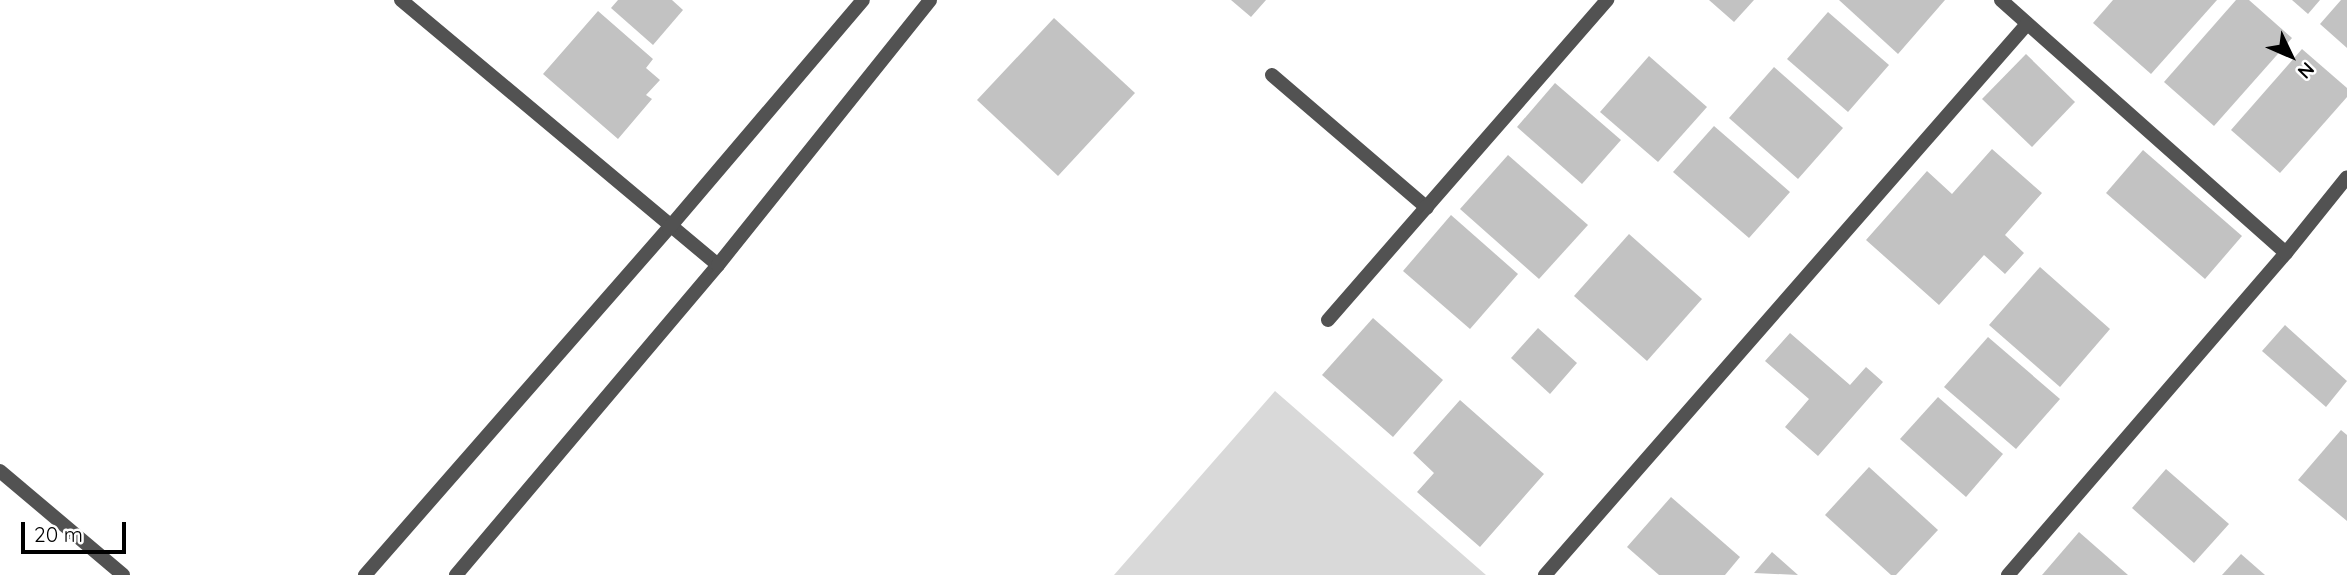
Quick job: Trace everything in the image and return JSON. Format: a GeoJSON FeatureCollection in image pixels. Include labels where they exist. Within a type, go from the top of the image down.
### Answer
{"type":"FeatureCollection","features":[{"type":"Feature","properties":{"kind":"street"},"geometry":{"type":"LineString","coordinates":[[401,0],[669,228],[718,265]]}},
{"type":"Feature","properties":{"kind":"street"},"geometry":{"type":"LineString","coordinates":[[365,575],[669,228],[863,0]]}},
{"type":"Feature","properties":{"kind":"street"},"geometry":{"type":"LineString","coordinates":[[456,575],[718,265],[930,0]]}},
{"type":"Feature","properties":{"kind":"street"},"geometry":{"type":"LineString","coordinates":[[1328,320],[1607,0]]}},
{"type":"Feature","properties":{"kind":"street"},"geometry":{"type":"LineString","coordinates":[[2001,0],[2286,253]]}},
{"type":"Feature","properties":{"kind":"street"},"geometry":{"type":"LineString","coordinates":[[1545,575],[2027,24]]}},
{"type":"Feature","properties":{"kind":"street"},"geometry":{"type":"LineString","coordinates":[[1272,75],[1427,208]]}},
{"type":"Feature","properties":{"kind":"street"},"geometry":{"type":"LineString","coordinates":[[2008,575],[2286,253],[2347,177]]}},
{"type":"Feature","properties":{"kind":"street"},"geometry":{"type":"LineString","coordinates":[[0,471],[123,575]]}},
{"type":"Feature","properties":{"kind":"shaded area"},"geometry":{"type":"Polygon","coordinates":[[[1275,391],[1486,575],[1114,575],[1275,391]]]}},
{"type":"Feature","properties":{"kind":"building"},"geometry":{"type":"Polygon","coordinates":[[[618,0],[672,0],[683,10],[653,45],[611,8],[618,0]]]}},
{"type":"Feature","properties":{"kind":"building"},"geometry":{"type":"Polygon","coordinates":[[[1231,0],[1266,0],[1251,17],[1231,0]]]}},
{"type":"Feature","properties":{"kind":"building"},"geometry":{"type":"Polygon","coordinates":[[[1709,0],[1754,0],[1734,22],[1709,0]]]}},
{"type":"Feature","properties":{"kind":"building"},"geometry":{"type":"Polygon","coordinates":[[[1839,0],[1945,0],[1898,54],[1839,0]]]}},
{"type":"Feature","properties":{"kind":"building"},"geometry":{"type":"Polygon","coordinates":[[[2113,0],[2217,0],[2151,74],[2093,23],[2113,0]]]}},
{"type":"Feature","properties":{"kind":"building"},"geometry":{"type":"Polygon","coordinates":[[[2236,0],[2249,0],[2292,38],[2214,126],[2164,82],[2236,0]]]}},
{"type":"Feature","properties":{"kind":"building"},"geometry":{"type":"Polygon","coordinates":[[[2292,0],[2320,0],[2308,14],[2292,0]]]}},
{"type":"Feature","properties":{"kind":"building"},"geometry":{"type":"Polygon","coordinates":[[[2341,0],[2347,0],[2347,48],[2320,24],[2341,0]]]}},
{"type":"Feature","properties":{"kind":"building"},"geometry":{"type":"Polygon","coordinates":[[[598,11],[653,59],[646,68],[660,80],[646,95],[652,99],[618,139],[543,74],[598,11]]]}},
{"type":"Feature","properties":{"kind":"building"},"geometry":{"type":"Polygon","coordinates":[[[1828,12],[1889,65],[1848,112],[1787,59],[1828,12]]]}},
{"type":"Feature","properties":{"kind":"building"},"geometry":{"type":"Polygon","coordinates":[[[1054,18],[1135,93],[1058,176],[977,100],[1054,18]]]}},
{"type":"Feature","properties":{"kind":"building"},"geometry":{"type":"Polygon","coordinates":[[[2302,49],[2347,88],[2347,97],[2280,173],[2231,130],[2302,49]]]}},
{"type":"Feature","properties":{"kind":"building"},"geometry":{"type":"Polygon","coordinates":[[[2026,54],[2075,102],[2032,147],[1982,99],[2026,54]]]}},
{"type":"Feature","properties":{"kind":"building"},"geometry":{"type":"Polygon","coordinates":[[[1649,56],[1707,107],[1658,162],[1600,112],[1649,56]]]}},
{"type":"Feature","properties":{"kind":"building"},"geometry":{"type":"Polygon","coordinates":[[[1774,67],[1843,128],[1798,179],[1729,118],[1774,67]]]}},
{"type":"Feature","properties":{"kind":"building"},"geometry":{"type":"Polygon","coordinates":[[[1555,83],[1621,140],[1582,184],[1517,127],[1555,83]]]}},
{"type":"Feature","properties":{"kind":"building"},"geometry":{"type":"Polygon","coordinates":[[[1714,126],[1790,192],[1749,238],[1673,172],[1714,126]]]}},
{"type":"Feature","properties":{"kind":"building"},"geometry":{"type":"Polygon","coordinates":[[[1992,149],[2042,193],[2005,235],[2024,253],[2005,274],[1984,255],[1939,305],[1866,240],[1927,171],[1952,194],[1992,149]]]}},
{"type":"Feature","properties":{"kind":"building"},"geometry":{"type":"Polygon","coordinates":[[[2143,150],[2242,236],[2205,279],[2106,193],[2143,150]]]}},
{"type":"Feature","properties":{"kind":"building"},"geometry":{"type":"Polygon","coordinates":[[[1508,155],[1588,225],[1539,279],[1460,209],[1508,155]]]}},
{"type":"Feature","properties":{"kind":"building"},"geometry":{"type":"Polygon","coordinates":[[[1451,215],[1518,274],[1470,329],[1403,271],[1451,215]]]}},
{"type":"Feature","properties":{"kind":"building"},"geometry":{"type":"Polygon","coordinates":[[[1629,234],[1702,299],[1647,361],[1574,296],[1629,234]]]}},
{"type":"Feature","properties":{"kind":"building"},"geometry":{"type":"Polygon","coordinates":[[[2040,267],[2110,329],[2060,387],[1989,325],[2040,267]]]}},
{"type":"Feature","properties":{"kind":"building"},"geometry":{"type":"Polygon","coordinates":[[[1373,318],[1443,380],[1393,437],[1322,375],[1373,318]]]}},
{"type":"Feature","properties":{"kind":"building"},"geometry":{"type":"Polygon","coordinates":[[[2285,325],[2347,381],[2326,407],[2262,351],[2285,325]]]}},
{"type":"Feature","properties":{"kind":"building"},"geometry":{"type":"Polygon","coordinates":[[[1538,328],[1577,363],[1550,394],[1511,358],[1538,328]]]}},
{"type":"Feature","properties":{"kind":"building"},"geometry":{"type":"Polygon","coordinates":[[[1790,333],[1850,385],[1866,367],[1883,382],[1818,456],[1785,427],[1809,399],[1765,361],[1790,333]]]}},
{"type":"Feature","properties":{"kind":"building"},"geometry":{"type":"Polygon","coordinates":[[[1988,337],[2060,399],[2016,449],[1944,387],[1988,337]]]}},
{"type":"Feature","properties":{"kind":"building"},"geometry":{"type":"Polygon","coordinates":[[[1938,397],[2003,454],[1966,497],[1900,439],[1938,397]]]}},
{"type":"Feature","properties":{"kind":"building"},"geometry":{"type":"Polygon","coordinates":[[[1460,400],[1544,474],[1480,547],[1417,492],[1434,473],[1413,453],[1460,400]]]}},
{"type":"Feature","properties":{"kind":"building"},"geometry":{"type":"Polygon","coordinates":[[[2341,430],[2347,435],[2347,521],[2298,480],[2341,430]]]}},
{"type":"Feature","properties":{"kind":"building"},"geometry":{"type":"Polygon","coordinates":[[[1869,467],[1938,530],[1896,575],[1891,575],[1825,515],[1869,467]]]}},
{"type":"Feature","properties":{"kind":"building"},"geometry":{"type":"Polygon","coordinates":[[[2166,469],[2229,524],[2194,563],[2132,508],[2166,469]]]}},
{"type":"Feature","properties":{"kind":"building"},"geometry":{"type":"Polygon","coordinates":[[[1671,497],[1740,557],[1725,575],[1659,575],[1627,547],[1671,497]]]}},
{"type":"Feature","properties":{"kind":"building"},"geometry":{"type":"Polygon","coordinates":[[[2079,532],[2128,575],[2042,575],[2079,532]]]}},
{"type":"Feature","properties":{"kind":"building"},"geometry":{"type":"Polygon","coordinates":[[[1772,552],[1798,575],[1754,573],[1772,552]]]}},
{"type":"Feature","properties":{"kind":"building"},"geometry":{"type":"Polygon","coordinates":[[[2241,554],[2265,575],[2222,575],[2241,554]]]}}]}
